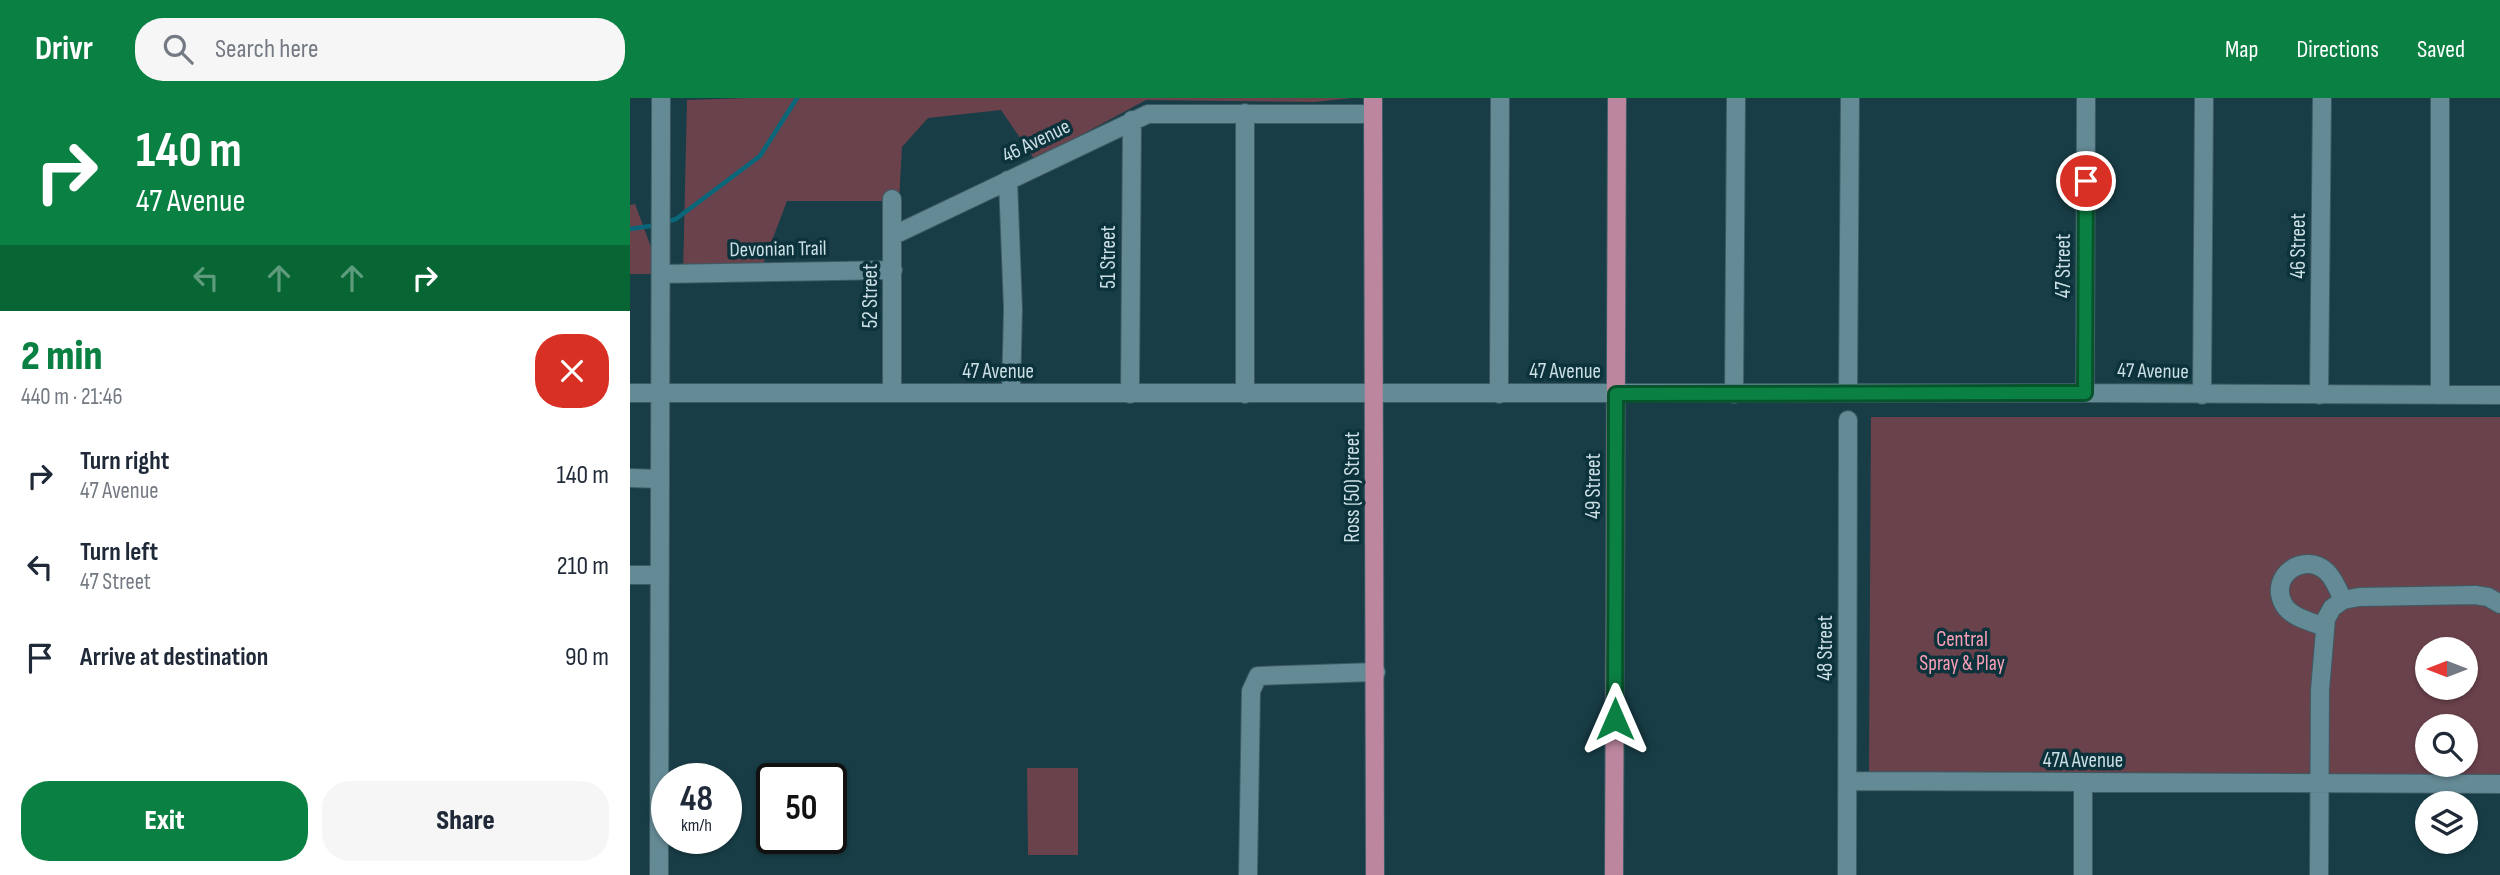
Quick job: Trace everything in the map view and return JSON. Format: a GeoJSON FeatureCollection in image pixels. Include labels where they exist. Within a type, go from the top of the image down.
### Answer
{"type":"FeatureCollection","features":[{"type":"Feature","properties":{"kind":"main road","name":"49 Street"},"geometry":{"type":"LineString","coordinates":[[1614,875],[1617,98]]}},
{"type":"Feature","properties":{"kind":"main road","name":"Ross (50) Street"},"geometry":{"type":"LineString","coordinates":[[1373,106],[1375,875]]}},
{"type":"Feature","properties":{"kind":"street"},"geometry":{"type":"LineString","coordinates":[[659,875],[660,393],[667,273],[661,254],[661,98]]}},
{"type":"Feature","properties":{"kind":"street"},"geometry":{"type":"LineString","coordinates":[[1499,394],[1500,98]]}},
{"type":"Feature","properties":{"kind":"street"},"geometry":{"type":"LineString","coordinates":[[1734,394],[1735,98]]}},
{"type":"Feature","properties":{"kind":"street"},"geometry":{"type":"LineString","coordinates":[[1848,393],[1850,98]]}},
{"type":"Feature","properties":{"kind":"street","name":"47 Street"},"geometry":{"type":"LineString","coordinates":[[2085,393],[2086,98]]}},
{"type":"Feature","properties":{"kind":"street"},"geometry":{"type":"LineString","coordinates":[[2202,395],[2204,98]]}},
{"type":"Feature","properties":{"kind":"street","name":"46 Street"},"geometry":{"type":"LineString","coordinates":[[2319,395],[2322,98]]}},
{"type":"Feature","properties":{"kind":"street"},"geometry":{"type":"LineString","coordinates":[[2440,98],[2440,395]]}},
{"type":"Feature","properties":{"kind":"street","name":"46 Avenue"},"geometry":{"type":"LineString","coordinates":[[892,236],[1132,120],[1158,113],[1245,113],[1373,106]]}},
{"type":"Feature","properties":{"kind":"street"},"geometry":{"type":"LineString","coordinates":[[1245,113],[1245,394]]}},
{"type":"Feature","properties":{"kind":"street","name":"51 Street"},"geometry":{"type":"LineString","coordinates":[[1130,394],[1132,120]]}},
{"type":"Feature","properties":{"kind":"street"},"geometry":{"type":"LineString","coordinates":[[1008,180],[1013,309],[1011,393]]}},
{"type":"Feature","properties":{"kind":"street","name":"52 Street"},"geometry":{"type":"LineString","coordinates":[[892,199],[892,236],[887,270],[892,393]]}},
{"type":"Feature","properties":{"kind":"street","name":"Devonian Trail"},"geometry":{"type":"LineString","coordinates":[[667,273],[887,270]]}},
{"type":"Feature","properties":{"kind":"street","name":"47 Avenue"},"geometry":{"type":"LineString","coordinates":[[630,393],[2500,395]]}},
{"type":"Feature","properties":{"kind":"street","name":"48 Street"},"geometry":{"type":"LineString","coordinates":[[1847,875],[1848,420]]}},
{"type":"Feature","properties":{"kind":"street"},"geometry":{"type":"LineString","coordinates":[[630,478],[660,479]]}},
{"type":"Feature","properties":{"kind":"street"},"geometry":{"type":"LineString","coordinates":[[2325,627],[2292,613],[2283,603],[2280,585],[2285,573],[2295,566],[2309,564],[2326,570],[2343,600]]}},
{"type":"Feature","properties":{"kind":"street"},"geometry":{"type":"LineString","coordinates":[[630,575],[660,575]]}},
{"type":"Feature","properties":{"kind":"street"},"geometry":{"type":"LineString","coordinates":[[2319,875],[2320,690],[2326,619],[2332,608],[2343,600],[2359,597],[2475,595],[2488,597],[2500,604]]}},
{"type":"Feature","properties":{"kind":"street"},"geometry":{"type":"LineString","coordinates":[[1248,875],[1251,691],[1258,676],[1376,672]]}},
{"type":"Feature","properties":{"kind":"street","name":"47A Avenue"},"geometry":{"type":"LineString","coordinates":[[1847,781],[2500,784]]}},
{"type":"Feature","properties":{"kind":"street"},"geometry":{"type":"LineString","coordinates":[[2083,783],[2083,875]]}},
{"type":"Feature","properties":{"kind":"green space"},"geometry":{"type":"Polygon","coordinates":[[[1352,98],[1315,102],[1146,100],[1035,160],[1001,110],[928,118],[902,147],[899,201],[787,201],[763,264],[683,277],[687,100],[1352,98]]]}},
{"type":"Feature","properties":{"kind":"green space"},"geometry":{"type":"Polygon","coordinates":[[[635,204],[661,274],[630,274],[630,205],[635,204]]]}},
{"type":"Feature","properties":{"kind":"green space","name":"Central Spray & Play"},"geometry":{"type":"Polygon","coordinates":[[[1871,417],[2500,417],[2500,775],[2478,775],[2478,714],[2415,714],[2415,775],[1869,773],[1871,417]]]}},
{"type":"Feature","properties":{"kind":"green space"},"geometry":{"type":"Polygon","coordinates":[[[1027,768],[1078,768],[1078,855],[1028,855],[1027,768]]]}},
{"type":"Feature","properties":{"kind":"waterway"},"geometry":{"type":"LineString","coordinates":[[666,222],[676,219],[760,156],[797,98]]}},
{"type":"Feature","properties":{"kind":"waterway"},"geometry":{"type":"LineString","coordinates":[[630,229],[657,225]]}},
{"type":"Feature","properties":{"kind":"route"},"geometry":{"type":"LineString","coordinates":[[1615,719],[1616,394],[2085,393],[2086,181]]}}]}
